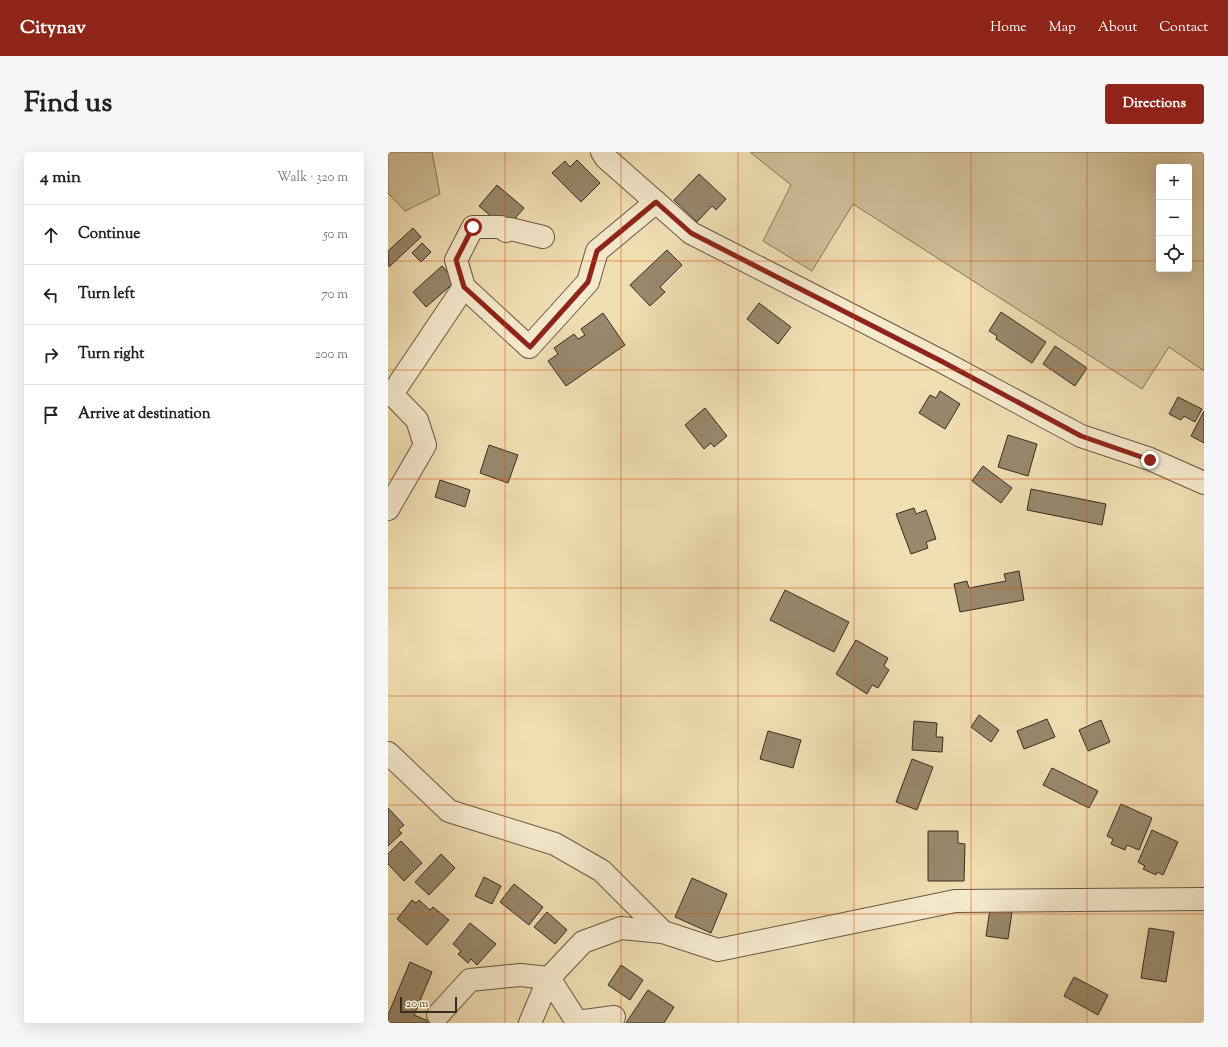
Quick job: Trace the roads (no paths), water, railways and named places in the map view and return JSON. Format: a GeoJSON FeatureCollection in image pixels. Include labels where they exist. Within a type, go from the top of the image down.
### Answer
{"type":"FeatureCollection","features":[{"type":"Feature","properties":{"kind":"street"},"geometry":{"type":"LineString","coordinates":[[602,152],[606,158],[691,233],[941,361],[1081,436],[1150,460],[1204,483]]}},
{"type":"Feature","properties":{"kind":"street"},"geometry":{"type":"LineString","coordinates":[[543,237],[510,230],[506,231],[501,227],[473,227],[456,260],[464,287],[530,347],[588,282],[597,251],[656,202]]}},
{"type":"Feature","properties":{"kind":"street"},"geometry":{"type":"LineString","coordinates":[[388,509],[425,445],[417,420],[392,394],[464,287]]}},
{"type":"Feature","properties":{"kind":"street"},"geometry":{"type":"LineString","coordinates":[[388,754],[449,811],[555,844],[602,871],[663,932]]}},
{"type":"Feature","properties":{"kind":"street"},"geometry":{"type":"LineString","coordinates":[[530,1023],[549,978],[583,942],[621,928],[663,932],[718,950],[955,901],[1204,899]]}},
{"type":"Feature","properties":{"kind":"street"},"geometry":{"type":"LineString","coordinates":[[438,1015],[470,980],[520,975],[549,978]]}},
{"type":"Feature","properties":{"kind":"street"},"geometry":{"type":"LineString","coordinates":[[549,978],[577,1022],[614,1017]]}}]}
